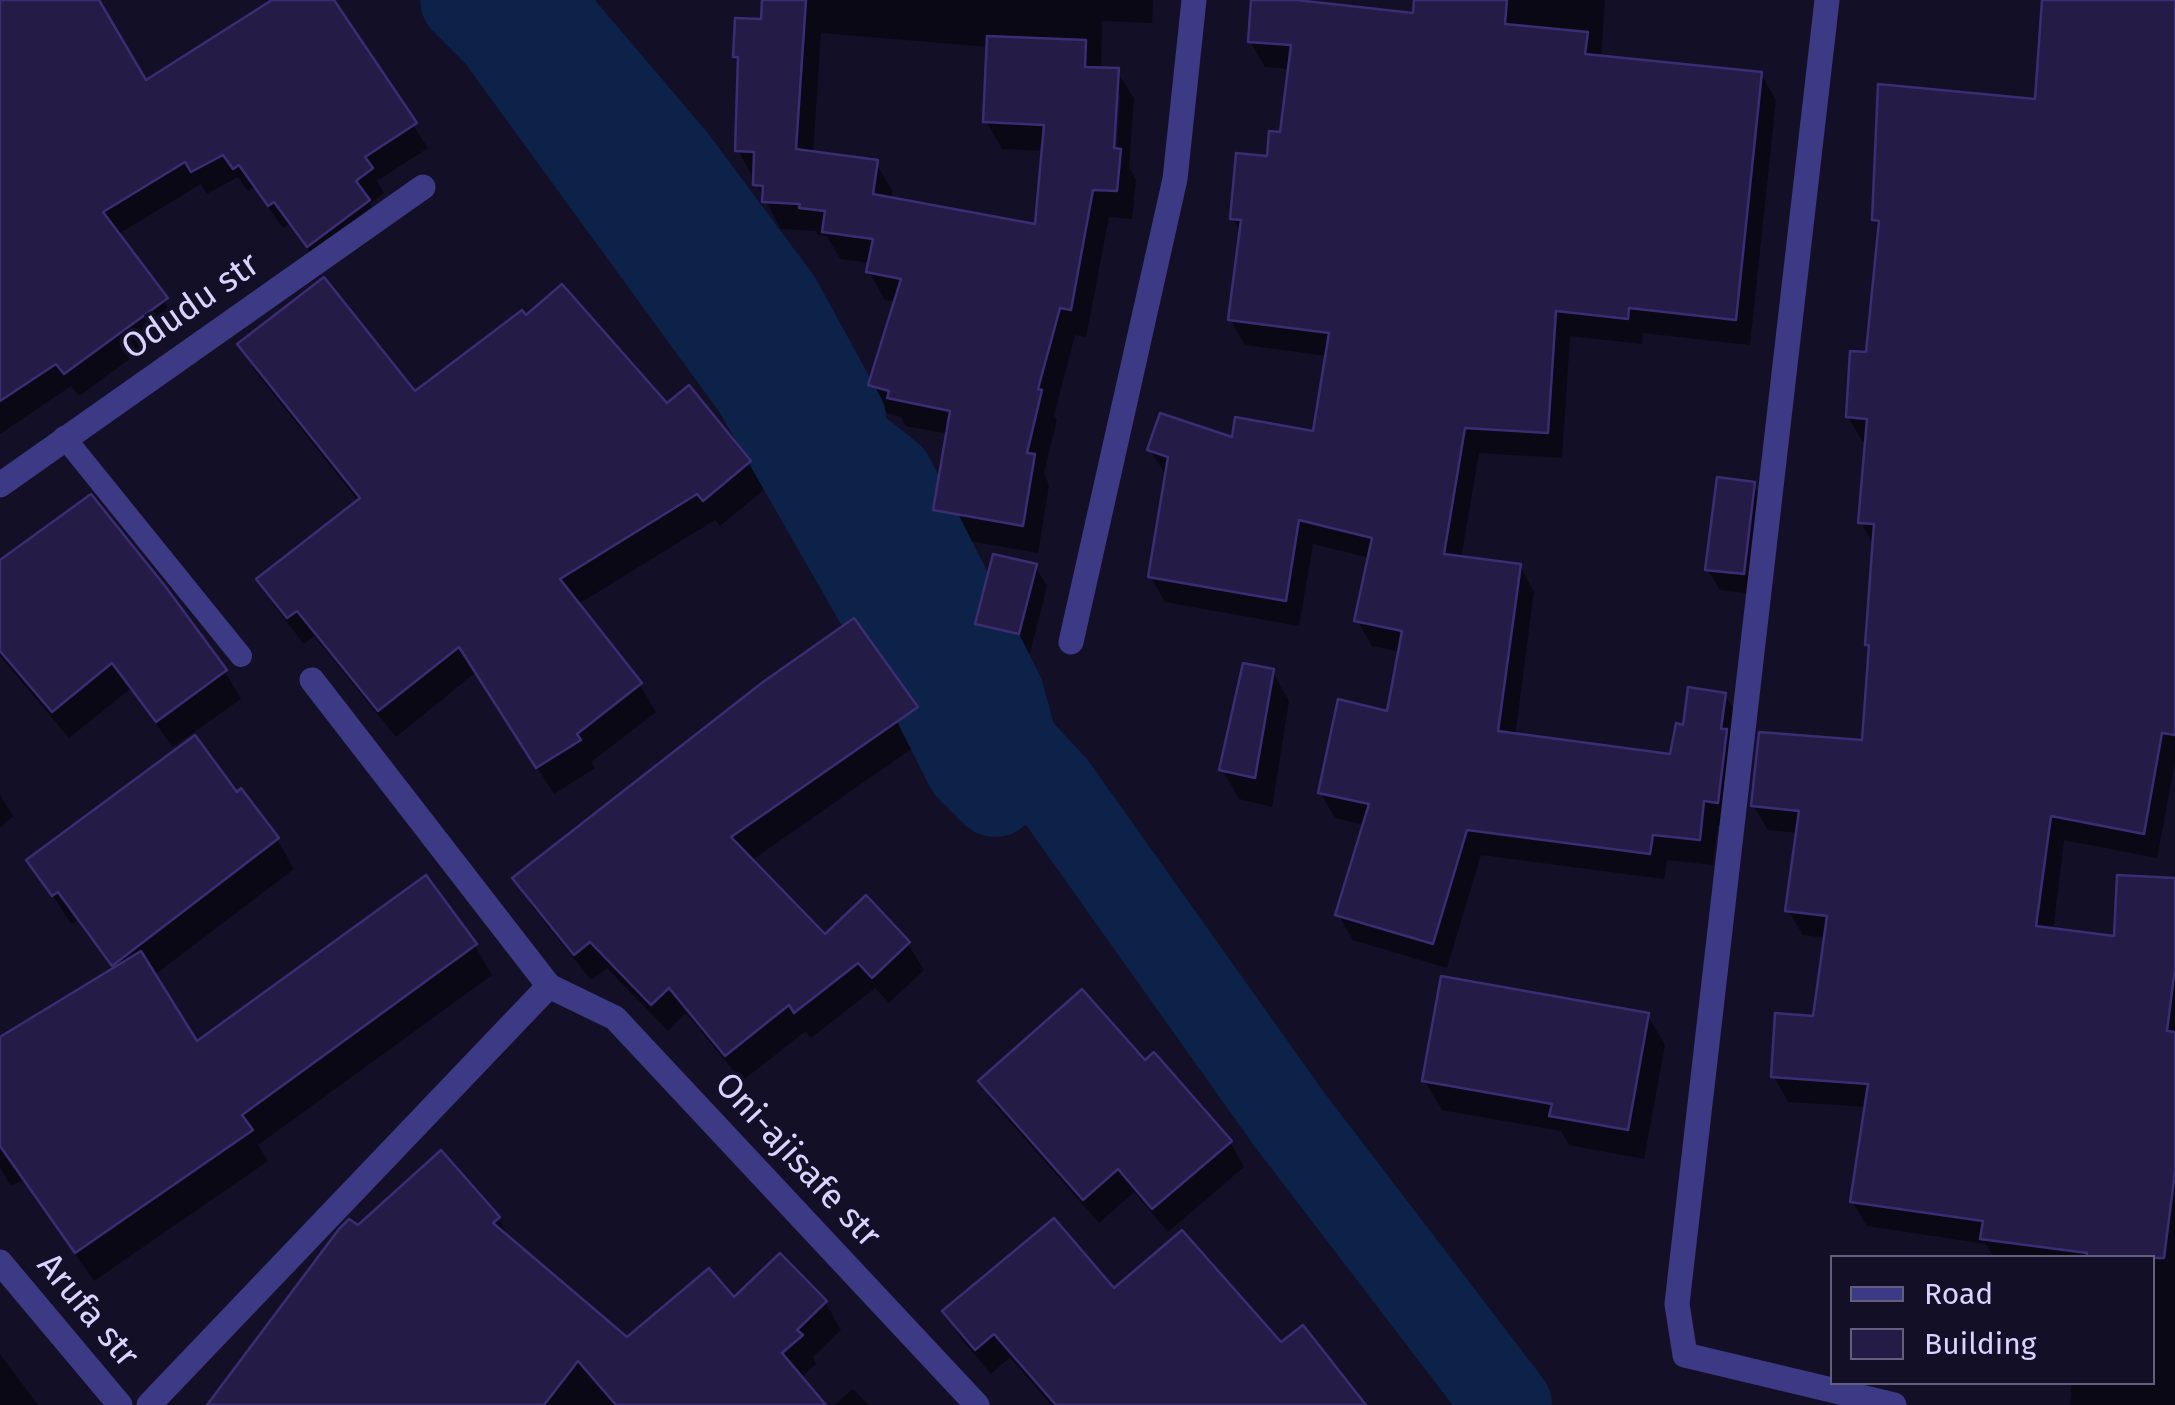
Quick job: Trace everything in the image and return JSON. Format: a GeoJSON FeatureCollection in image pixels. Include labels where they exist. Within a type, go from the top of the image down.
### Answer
{"type":"FeatureCollection","features":[{"type":"Feature","properties":{"kind":"street"},"geometry":{"type":"LineString","coordinates":[[1071,642],[1175,180],[1194,0]]}},
{"type":"Feature","properties":{"kind":"street"},"geometry":{"type":"LineString","coordinates":[[1827,0],[1676,1304],[1684,1356],[1894,1405]]}},
{"type":"Feature","properties":{"kind":"street","name":"Odudu str"},"geometry":{"type":"LineString","coordinates":[[0,485],[422,188]]}},
{"type":"Feature","properties":{"kind":"street","name":"Oni-ajisafe str"},"geometry":{"type":"LineString","coordinates":[[312,680],[549,986],[615,1018],[978,1405]]}},
{"type":"Feature","properties":{"kind":"street"},"geometry":{"type":"LineString","coordinates":[[149,1405],[549,986]]}},
{"type":"Feature","properties":{"kind":"street","name":"Arufa str"},"geometry":{"type":"LineString","coordinates":[[0,1262],[120,1405]]}},
{"type":"Feature","properties":{"kind":"lane"},"geometry":{"type":"LineString","coordinates":[[64,438],[242,656]]}},
{"type":"Feature","properties":{"kind":"building"},"geometry":{"type":"Polygon","coordinates":[[[0,0],[99,0],[146,80],[272,0],[334,0],[417,123],[365,157],[373,168],[356,181],[370,200],[307,247],[274,202],[268,206],[239,165],[233,169],[223,155],[191,172],[185,162],[103,212],[168,298],[64,374],[56,364],[0,401],[0,0]]]}},
{"type":"Feature","properties":{"kind":"building"},"geometry":{"type":"Polygon","coordinates":[[[762,0],[806,0],[796,149],[878,160],[873,194],[1035,224],[1044,125],[983,122],[987,36],[1086,40],[1085,67],[1119,68],[1114,148],[1121,149],[1117,191],[1093,190],[1071,310],[1060,308],[1038,389],[1042,390],[1027,453],[1035,454],[1023,526],[933,510],[950,411],[887,398],[889,391],[868,385],[901,279],[866,272],[873,239],[822,232],[825,211],[799,208],[800,204],[762,202],[763,186],[753,185],[754,152],[735,151],[735,18],[761,19],[762,0]]]}},
{"type":"Feature","properties":{"kind":"building"},"geometry":{"type":"Polygon","coordinates":[[[1251,0],[1296,0],[1413,13],[1414,0],[1507,0],[1505,24],[1588,32],[1585,54],[1762,72],[1736,320],[1629,308],[1628,319],[1556,311],[1548,433],[1465,428],[1444,554],[1521,564],[1498,731],[1670,754],[1676,723],[1683,725],[1688,687],[1726,693],[1721,729],[1727,729],[1718,803],[1704,801],[1700,840],[1653,835],[1650,854],[1467,830],[1433,944],[1335,915],[1369,804],[1318,793],[1338,699],[1387,711],[1402,631],[1354,621],[1372,538],[1299,520],[1286,601],[1148,577],[1168,457],[1147,450],[1160,413],[1232,437],[1235,417],[1313,431],[1329,333],[1228,320],[1241,220],[1230,219],[1236,153],[1267,156],[1269,131],[1280,132],[1291,45],[1248,42],[1251,0]]]}},
{"type":"Feature","properties":{"kind":"building"},"geometry":{"type":"Polygon","coordinates":[[[2042,0],[2175,0],[2175,735],[2162,733],[2144,834],[2051,816],[2036,926],[2114,936],[2117,875],[2175,878],[2175,968],[2167,1031],[2175,1032],[2175,1172],[2164,1258],[2087,1255],[1980,1239],[1983,1221],[1850,1202],[1868,1084],[1771,1077],[1775,1013],[1813,1016],[1827,916],[1785,911],[1799,811],[1751,806],[1759,732],[1862,740],[1874,524],[1858,523],[1867,419],[1846,417],[1850,351],[1866,352],[1879,221],[1872,220],[1878,84],[2035,99],[2042,0]]]}},
{"type":"Feature","properties":{"kind":"building"},"geometry":{"type":"Polygon","coordinates":[[[324,277],[415,391],[522,310],[526,315],[562,284],[667,403],[689,385],[751,461],[703,501],[697,494],[560,579],[642,683],[577,734],[581,740],[536,768],[459,647],[378,711],[297,611],[287,618],[256,579],[360,498],[237,344],[324,277]]]}},
{"type":"Feature","properties":{"kind":"building"},"geometry":{"type":"Polygon","coordinates":[[[1717,477],[1755,482],[1744,574],[1705,570],[1717,477]]]}},
{"type":"Feature","properties":{"kind":"building"},"geometry":{"type":"Polygon","coordinates":[[[91,494],[227,670],[156,722],[112,663],[52,712],[0,651],[0,560],[91,494]]]}},
{"type":"Feature","properties":{"kind":"building"},"geometry":{"type":"Polygon","coordinates":[[[993,554],[1037,564],[1019,634],[975,624],[993,554]]]}},
{"type":"Feature","properties":{"kind":"building"},"geometry":{"type":"Polygon","coordinates":[[[854,618],[918,707],[731,837],[825,934],[866,895],[910,942],[872,978],[858,963],[794,1013],[789,1005],[725,1056],[669,988],[651,1005],[590,942],[574,955],[512,878],[763,682],[854,618]]]}},
{"type":"Feature","properties":{"kind":"building"},"geometry":{"type":"Polygon","coordinates":[[[1243,663],[1274,669],[1255,778],[1219,770],[1243,663]]]}},
{"type":"Feature","properties":{"kind":"building"},"geometry":{"type":"Polygon","coordinates":[[[195,735],[237,792],[241,788],[279,838],[112,966],[58,892],[52,896],[26,860],[195,735]]]}},
{"type":"Feature","properties":{"kind":"building"},"geometry":{"type":"Polygon","coordinates":[[[426,875],[477,944],[242,1115],[253,1130],[75,1253],[0,1146],[0,1037],[141,951],[197,1041],[426,875]]]}},
{"type":"Feature","properties":{"kind":"building"},"geometry":{"type":"Polygon","coordinates":[[[1441,976],[1649,1013],[1628,1130],[1549,1116],[1552,1104],[1422,1081],[1441,976]]]}},
{"type":"Feature","properties":{"kind":"building"},"geometry":{"type":"Polygon","coordinates":[[[1082,989],[1145,1060],[1154,1052],[1232,1141],[1152,1209],[1118,1169],[1083,1200],[978,1081],[1082,989]]]}},
{"type":"Feature","properties":{"kind":"building"},"geometry":{"type":"Polygon","coordinates":[[[441,1150],[500,1217],[493,1223],[627,1337],[709,1268],[734,1297],[780,1253],[827,1301],[797,1330],[803,1335],[782,1353],[826,1405],[616,1405],[578,1361],[544,1405],[207,1405],[339,1229],[349,1219],[358,1225],[441,1150]]]}},
{"type":"Feature","properties":{"kind":"building"},"geometry":{"type":"Polygon","coordinates":[[[1054,1218],[1114,1288],[1182,1230],[1281,1342],[1303,1325],[1366,1405],[1056,1405],[994,1334],[975,1350],[942,1311],[1054,1218]]]}},
{"type":"Feature","properties":{"kind":"waterway"},"geometry":{"type":"LineString","coordinates":[[464,0],[499,35],[757,389],[937,703],[969,767],[995,793]]}},
{"type":"Feature","properties":{"kind":"waterway"},"geometry":{"type":"LineString","coordinates":[[537,0],[673,160],[778,301],[842,418],[837,445],[865,457],[890,477],[1000,694],[1014,745],[1053,787],[1289,1119],[1508,1405]]}}]}
